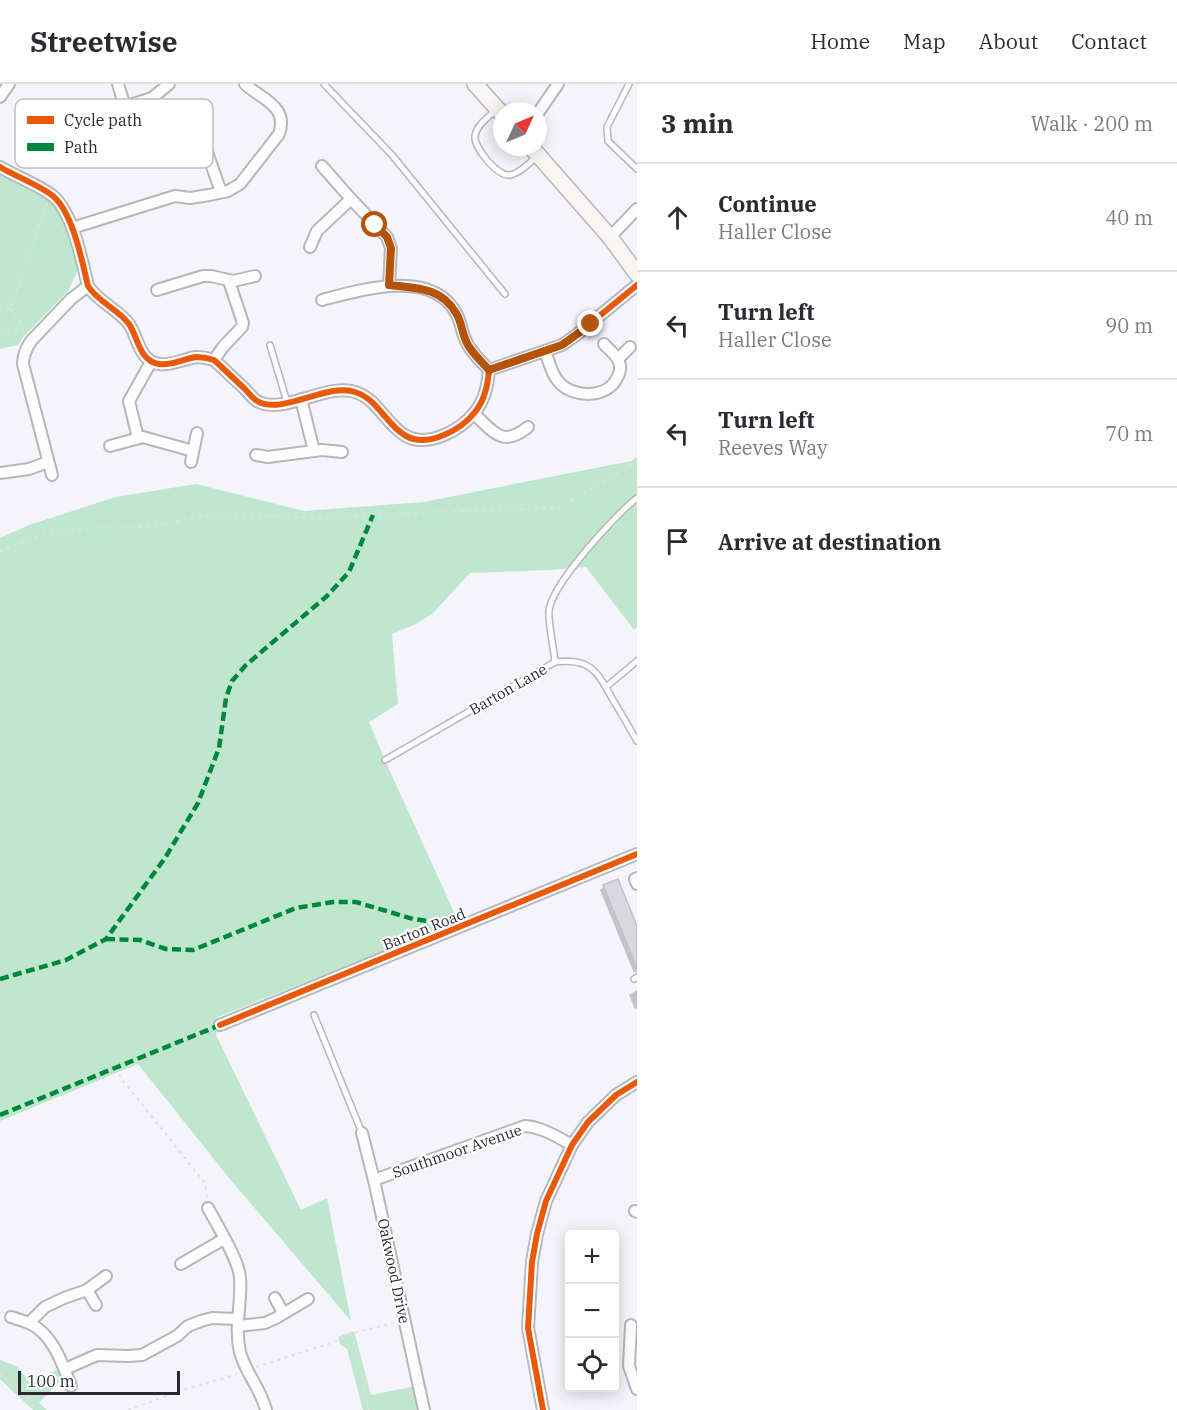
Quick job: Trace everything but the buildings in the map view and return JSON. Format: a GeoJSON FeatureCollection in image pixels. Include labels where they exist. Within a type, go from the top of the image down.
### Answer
{"type":"FeatureCollection","features":[{"type":"Feature","properties":{"kind":"street"},"geometry":{"type":"LineString","coordinates":[[0,97],[9,84]]}},
{"type":"Feature","properties":{"kind":"street"},"geometry":{"type":"LineString","coordinates":[[118,84],[123,99]]}},
{"type":"Feature","properties":{"kind":"street"},"geometry":{"type":"LineString","coordinates":[[149,99],[170,84]]}},
{"type":"Feature","properties":{"kind":"street"},"geometry":{"type":"LineString","coordinates":[[72,228],[175,196],[190,198],[228,191],[240,184],[279,134],[282,125],[281,117],[275,107],[265,97],[245,84]]}},
{"type":"Feature","properties":{"kind":"street"},"geometry":{"type":"LineString","coordinates":[[475,84],[493,103]]}},
{"type":"Feature","properties":{"kind":"street"},"geometry":{"type":"LineString","coordinates":[[546,102],[558,84]]}},
{"type":"Feature","properties":{"kind":"street"},"geometry":{"type":"LineString","coordinates":[[539,156],[610,237],[637,274]]}},
{"type":"Feature","properties":{"kind":"street"},"geometry":{"type":"LineString","coordinates":[[0,166],[49,194],[60,205],[72,228],[88,286],[130,325],[140,349],[151,362],[172,363],[196,357],[214,360],[258,401],[273,405],[342,389],[354,391],[365,396],[407,436],[420,440],[437,438],[457,428],[474,414],[481,402],[489,378],[489,370],[466,343],[457,314],[438,294],[424,288],[389,285],[322,300]]}},
{"type":"Feature","properties":{"kind":"street"},"geometry":{"type":"LineString","coordinates":[[322,166],[387,237],[391,248],[389,285]]}},
{"type":"Feature","properties":{"kind":"street"},"geometry":{"type":"LineString","coordinates":[[213,168],[221,192]]}},
{"type":"Feature","properties":{"kind":"street"},"geometry":{"type":"LineString","coordinates":[[310,247],[317,231],[351,199]]}},
{"type":"Feature","properties":{"kind":"street"},"geometry":{"type":"LineString","coordinates":[[610,237],[637,209]]}},
{"type":"Feature","properties":{"kind":"street"},"geometry":{"type":"LineString","coordinates":[[157,290],[203,276],[230,281],[255,276]]}},
{"type":"Feature","properties":{"kind":"street"},"geometry":{"type":"LineString","coordinates":[[214,360],[243,323],[230,281]]}},
{"type":"Feature","properties":{"kind":"street"},"geometry":{"type":"LineString","coordinates":[[489,370],[562,345],[637,285]]}},
{"type":"Feature","properties":{"kind":"street"},"geometry":{"type":"LineString","coordinates":[[52,475],[23,357],[35,336],[71,299],[88,286]]}},
{"type":"Feature","properties":{"kind":"street"},"geometry":{"type":"LineString","coordinates":[[545,351],[557,381],[565,389],[575,393],[593,394],[614,385],[620,371],[618,359],[604,344]]}},
{"type":"Feature","properties":{"kind":"street"},"geometry":{"type":"LineString","coordinates":[[618,359],[630,347]]}},
{"type":"Feature","properties":{"kind":"street"},"geometry":{"type":"LineString","coordinates":[[138,438],[129,401],[151,362]]}},
{"type":"Feature","properties":{"kind":"street"},"geometry":{"type":"LineString","coordinates":[[301,399],[314,451]]}},
{"type":"Feature","properties":{"kind":"street"},"geometry":{"type":"LineString","coordinates":[[474,414],[498,436],[505,438],[520,433],[528,427]]}},
{"type":"Feature","properties":{"kind":"street"},"geometry":{"type":"LineString","coordinates":[[191,462],[198,433]]}},
{"type":"Feature","properties":{"kind":"street"},"geometry":{"type":"LineString","coordinates":[[110,446],[143,437],[193,451]]}},
{"type":"Feature","properties":{"kind":"street"},"geometry":{"type":"LineString","coordinates":[[256,455],[283,456],[322,450],[342,452]]}},
{"type":"Feature","properties":{"kind":"street"},"geometry":{"type":"LineString","coordinates":[[0,473],[29,470],[48,462]]}},
{"type":"Feature","properties":{"kind":"street","name":"Barton Road"},"geometry":{"type":"LineString","coordinates":[[220,1025],[637,854]]}},
{"type":"Feature","properties":{"kind":"street"},"geometry":{"type":"LineString","coordinates":[[637,878],[635,879],[637,884]]}},
{"type":"Feature","properties":{"kind":"street"},"geometry":{"type":"LineString","coordinates":[[543,1410],[528,1328],[532,1262],[546,1201],[572,1145],[588,1122],[616,1095],[637,1082]]}},
{"type":"Feature","properties":{"kind":"street","name":"Southmoor Avenue"},"geometry":{"type":"LineString","coordinates":[[374,1180],[525,1126],[542,1130],[572,1145]]}},
{"type":"Feature","properties":{"kind":"street","name":"Oakwood Drive"},"geometry":{"type":"LineString","coordinates":[[362,1133],[424,1410]]}},
{"type":"Feature","properties":{"kind":"street"},"geometry":{"type":"LineString","coordinates":[[208,1208],[237,1262],[240,1277],[239,1349],[263,1398],[266,1410]]}},
{"type":"Feature","properties":{"kind":"street"},"geometry":{"type":"LineString","coordinates":[[181,1264],[224,1239]]}},
{"type":"Feature","properties":{"kind":"street"},"geometry":{"type":"LineString","coordinates":[[30,1323],[45,1307],[87,1290],[106,1276]]}},
{"type":"Feature","properties":{"kind":"street"},"geometry":{"type":"LineString","coordinates":[[87,1290],[96,1305]]}},
{"type":"Feature","properties":{"kind":"street"},"geometry":{"type":"LineString","coordinates":[[275,1298],[283,1313]]}},
{"type":"Feature","properties":{"kind":"street"},"geometry":{"type":"LineString","coordinates":[[65,1370],[97,1355],[142,1355],[177,1336],[189,1326],[212,1318],[265,1323],[308,1299]]}},
{"type":"Feature","properties":{"kind":"street"},"geometry":{"type":"LineString","coordinates":[[11,1317],[30,1323],[48,1337],[71,1386]]}},
{"type":"Feature","properties":{"kind":"street"},"geometry":{"type":"LineString","coordinates":[[632,1325],[629,1366],[637,1389]]}},
{"type":"Feature","properties":{"kind":"lane"},"geometry":{"type":"LineString","coordinates":[[324,84],[392,155],[505,294]]}},
{"type":"Feature","properties":{"kind":"lane"},"geometry":{"type":"LineString","coordinates":[[629,84],[607,127],[608,141],[637,169]]}},
{"type":"Feature","properties":{"kind":"lane"},"geometry":{"type":"LineString","coordinates":[[493,116],[479,127],[475,138],[477,147],[496,170],[506,175],[513,175],[521,170],[531,156]]}},
{"type":"Feature","properties":{"kind":"lane"},"geometry":{"type":"LineString","coordinates":[[270,345],[287,402]]}},
{"type":"Feature","properties":{"kind":"lane"},"geometry":{"type":"LineString","coordinates":[[555,662],[549,612],[552,597],[586,550],[637,498]]}},
{"type":"Feature","properties":{"kind":"lane","name":"Barton Lane"},"geometry":{"type":"LineString","coordinates":[[385,760],[555,662],[572,660],[584,664],[598,674],[637,741]]}},
{"type":"Feature","properties":{"kind":"lane"},"geometry":{"type":"LineString","coordinates":[[606,687],[637,661]]}},
{"type":"Feature","properties":{"kind":"lane"},"geometry":{"type":"LineString","coordinates":[[314,1015],[362,1133]]}},
{"type":"Feature","properties":{"kind":"path"},"geometry":{"type":"LineString","coordinates":[[10,309],[49,194]]}},
{"type":"Feature","properties":{"kind":"path"},"geometry":{"type":"LineString","coordinates":[[0,306],[10,309],[25,328],[35,336]]}},
{"type":"Feature","properties":{"kind":"path"},"geometry":{"type":"LineString","coordinates":[[0,311],[4,308]]}},
{"type":"Feature","properties":{"kind":"path"},"geometry":{"type":"LineString","coordinates":[[0,334],[25,328]]}},
{"type":"Feature","properties":{"kind":"path"},"geometry":{"type":"LineString","coordinates":[[0,551],[35,537],[84,528],[144,527],[217,514],[325,518],[558,508],[637,461]]}},
{"type":"Feature","properties":{"kind":"path"},"geometry":{"type":"LineString","coordinates":[[117,1067],[120,1077],[205,1184],[208,1208]]}},
{"type":"Feature","properties":{"kind":"path"},"geometry":{"type":"LineString","coordinates":[[128,1410],[334,1342],[357,1332],[404,1320]]}},
{"type":"Feature","properties":{"kind":"path"},"geometry":{"type":"LineString","coordinates":[[349,1335],[369,1410]]}},
{"type":"Feature","properties":{"kind":"path"},"geometry":{"type":"LineString","coordinates":[[26,1399],[65,1370]]}},
{"type":"Feature","properties":{"kind":"path"},"geometry":{"type":"LineString","coordinates":[[0,1373],[37,1410]]}},
{"type":"Feature","properties":{"kind":"green space"},"geometry":{"type":"Polygon","coordinates":[[[0,172],[50,202],[59,212],[75,256],[77,272],[68,291],[18,345],[0,349],[0,172]]]}},
{"type":"Feature","properties":{"kind":"green space"},"geometry":{"type":"Polygon","coordinates":[[[637,457],[637,627],[634,630],[586,567],[470,573],[433,613],[416,624],[392,634],[398,704],[369,722],[458,921],[218,1017],[216,1035],[301,1210],[327,1198],[351,1321],[229,1178],[138,1064],[0,1121],[0,538],[29,525],[116,497],[196,484],[304,511],[424,502],[631,461],[637,457]]]}},
{"type":"Feature","properties":{"kind":"green space"},"geometry":{"type":"Polygon","coordinates":[[[354,1331],[371,1395],[412,1387],[417,1410],[363,1410],[347,1349],[340,1344],[338,1337],[354,1331]]]}},
{"type":"Feature","properties":{"kind":"green space"},"geometry":{"type":"Polygon","coordinates":[[[0,1360],[16,1366],[30,1382],[57,1370],[61,1380],[39,1403],[47,1410],[33,1410],[0,1379],[0,1360]]]}},
{"type":"Feature","properties":{"kind":"marked path"},"geometry":{"type":"LineString","coordinates":[[0,979],[66,960],[106,939],[165,858],[198,803],[219,748],[226,698],[232,681],[246,665],[327,596],[349,572],[373,515]]}},
{"type":"Feature","properties":{"kind":"marked path"},"geometry":{"type":"LineString","coordinates":[[106,939],[140,940],[166,949],[193,950],[296,908],[333,902],[356,902],[413,919],[445,923],[455,929]]}},
{"type":"Feature","properties":{"kind":"marked path"},"geometry":{"type":"LineString","coordinates":[[0,1115],[220,1025]]}},
{"type":"Feature","properties":{"kind":"cycle path"},"geometry":{"type":"LineString","coordinates":[[0,167],[47,192],[60,204],[76,238],[88,286],[97,297],[129,324],[143,353],[152,362],[168,364],[196,357],[214,360],[255,400],[267,405],[279,405],[332,391],[355,392],[370,400],[399,431],[415,439],[434,438],[453,431],[469,419],[481,403],[487,387],[489,370],[562,345],[637,285]]}},
{"type":"Feature","properties":{"kind":"cycle path"},"geometry":{"type":"LineString","coordinates":[[220,1025],[637,854]]}},
{"type":"Feature","properties":{"kind":"cycle path"},"geometry":{"type":"LineString","coordinates":[[543,1410],[528,1328],[532,1262],[546,1201],[572,1145],[588,1122],[616,1095],[637,1082]]}},
{"type":"Feature","properties":{"kind":"route"},"geometry":{"type":"LineString","coordinates":[[375,225],[387,237],[391,248],[389,285],[424,288],[438,294],[457,314],[466,343],[489,370],[562,345],[591,324]]}}]}
